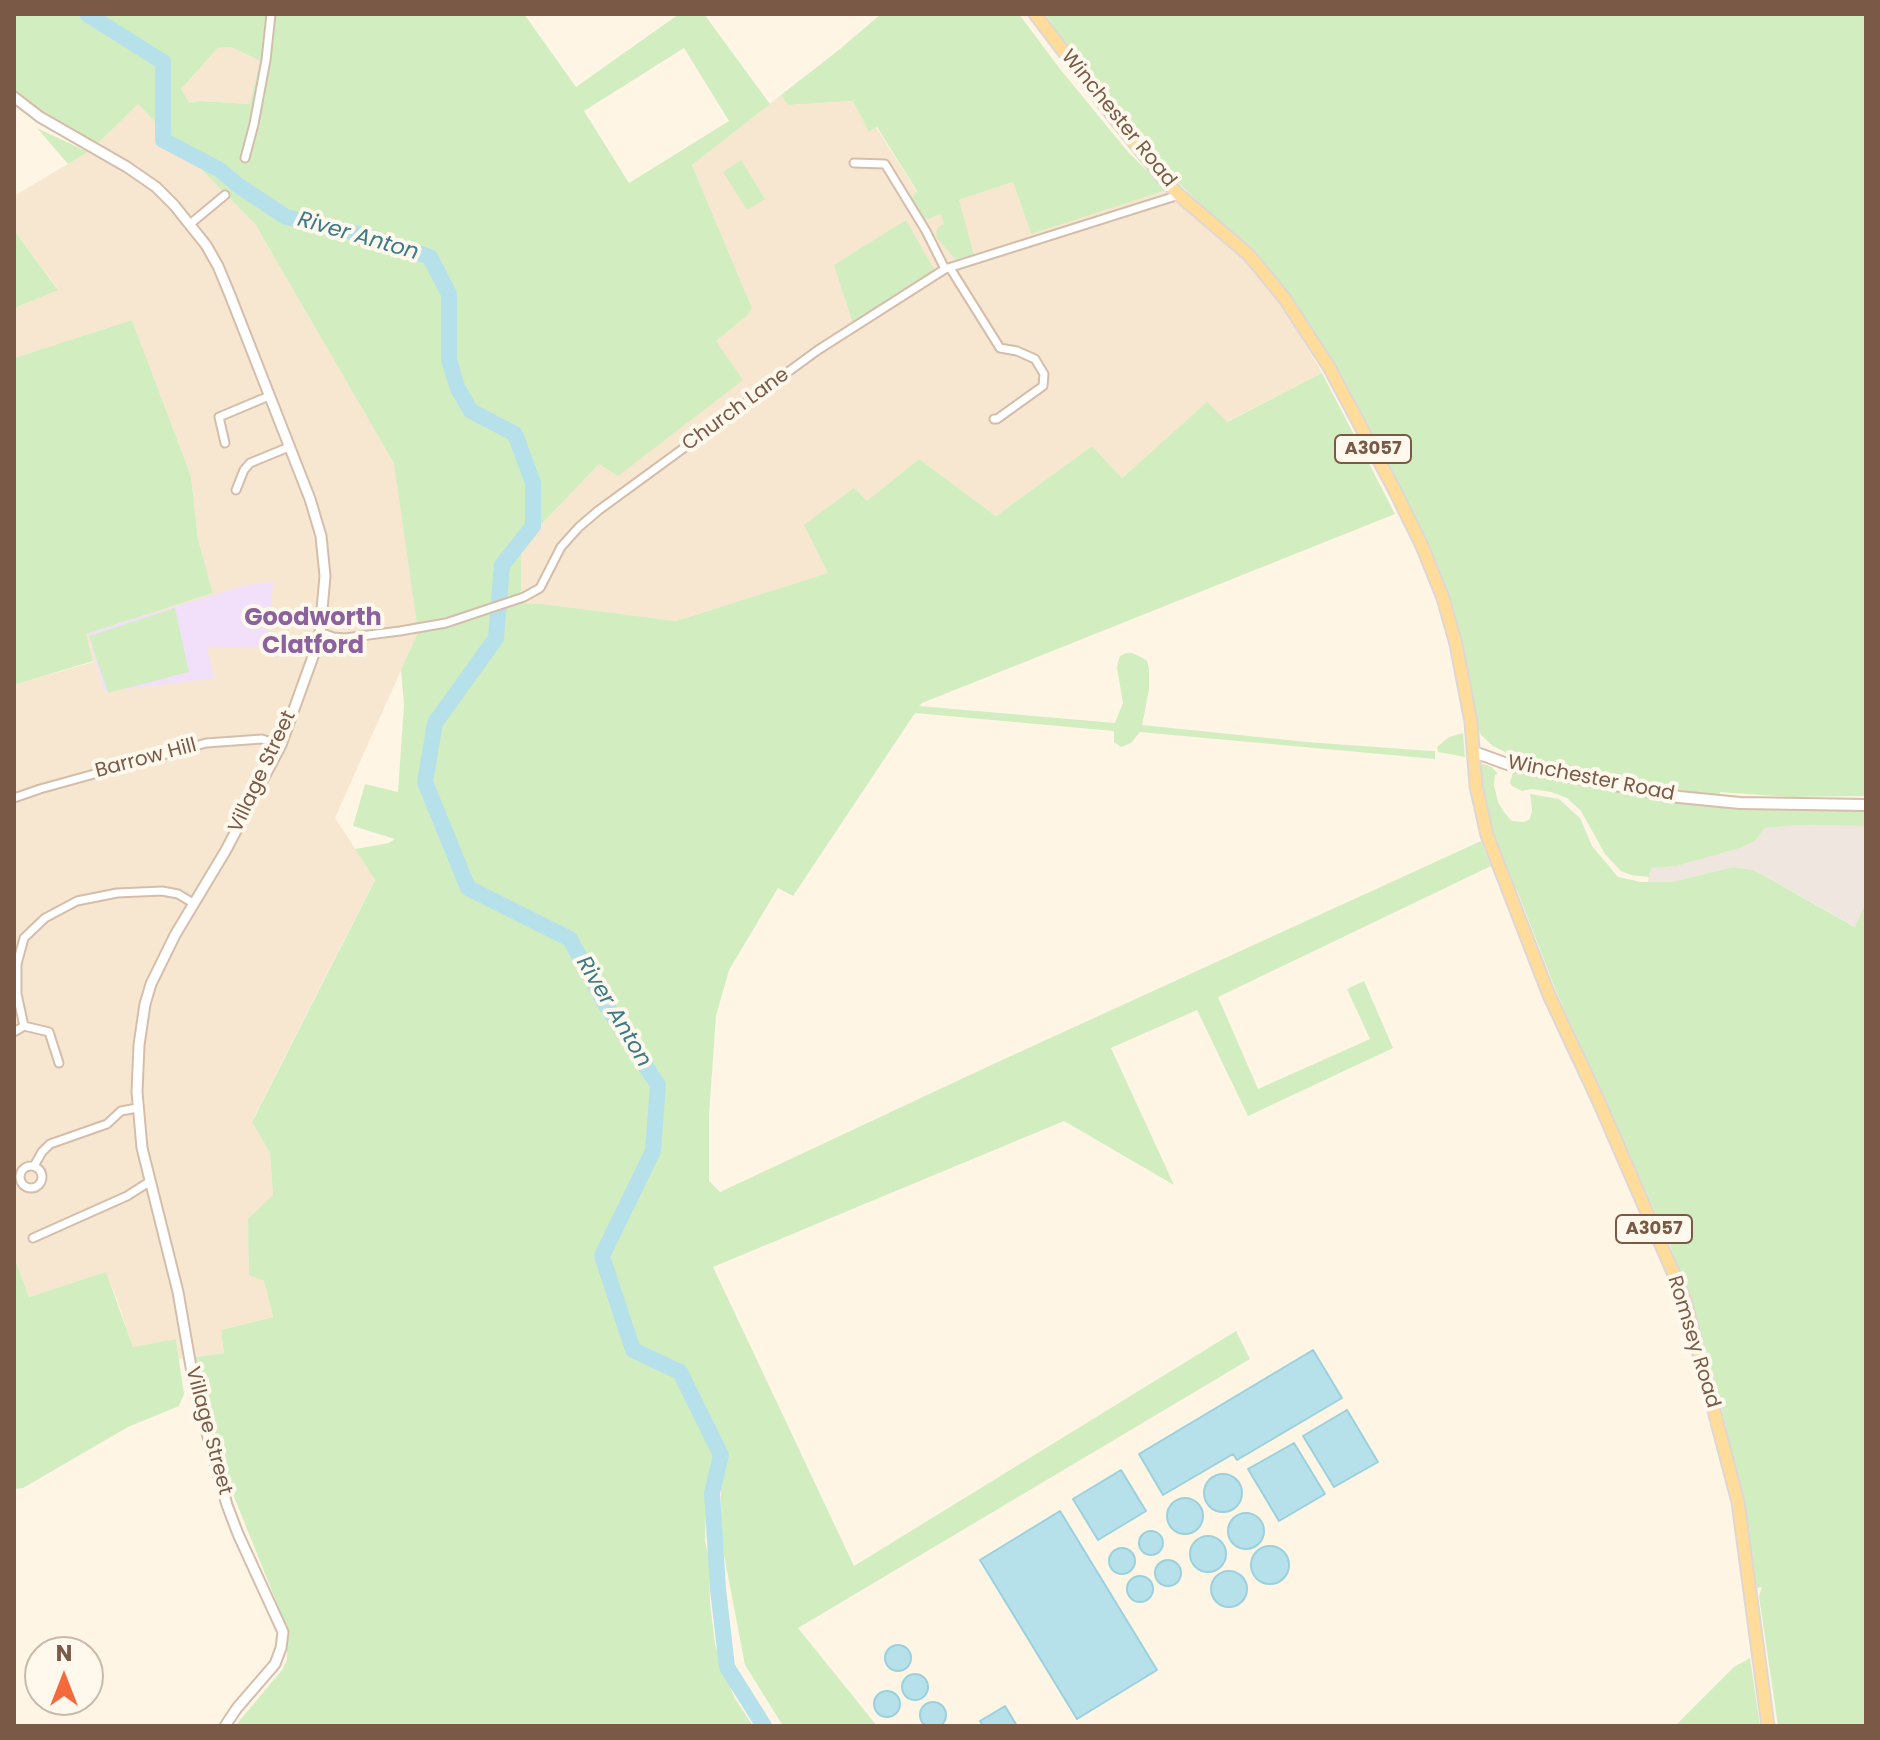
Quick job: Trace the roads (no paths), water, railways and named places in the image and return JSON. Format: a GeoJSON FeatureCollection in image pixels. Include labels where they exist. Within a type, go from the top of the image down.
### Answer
{"type":"FeatureCollection","features":[{"type":"Feature","properties":{"kind":"main road","name":"Winchester Road"},"geometry":{"type":"LineString","coordinates":[[1035,14],[1135,145],[1179,195],[1235,242],[1269,278],[1312,338],[1417,534],[1443,598],[1465,686],[1474,752],[1545,773],[1679,797],[1740,803],[1866,805]]}},
{"type":"Feature","properties":{"kind":"main road","name":"Romsey Road"},"geometry":{"type":"LineString","coordinates":[[1474,752],[1476,786],[1499,867],[1549,995],[1685,1300],[1738,1502],[1768,1726]]}},
{"type":"Feature","properties":{"kind":"street"},"geometry":{"type":"LineString","coordinates":[[245,158],[257,111],[271,14]]}},
{"type":"Feature","properties":{"kind":"street","name":"Village Street"},"geometry":{"type":"LineString","coordinates":[[14,97],[40,117],[156,187],[206,245],[218,266],[310,499],[321,536],[325,576],[320,632],[315,651],[281,745],[226,850],[161,963],[145,1004],[138,1058],[137,1108],[142,1148],[178,1292],[191,1373],[227,1505],[283,1632],[275,1664],[225,1726]]}},
{"type":"Feature","properties":{"kind":"street"},"geometry":{"type":"LineString","coordinates":[[854,163],[885,164],[1000,348],[1035,359],[1044,374],[1043,386],[994,419]]}},
{"type":"Feature","properties":{"kind":"street"},"geometry":{"type":"LineString","coordinates":[[190,224],[225,195]]}},
{"type":"Feature","properties":{"kind":"street","name":"Church Lane"},"geometry":{"type":"LineString","coordinates":[[320,632],[345,638],[446,623],[524,597],[540,588],[561,547],[599,510],[818,350],[948,268],[1179,195]]}},
{"type":"Feature","properties":{"kind":"street"},"geometry":{"type":"LineString","coordinates":[[926,231],[936,225]]}},
{"type":"Feature","properties":{"kind":"street"},"geometry":{"type":"LineString","coordinates":[[225,443],[219,417],[269,396]]}},
{"type":"Feature","properties":{"kind":"street"},"geometry":{"type":"LineString","coordinates":[[236,490],[250,463],[289,447]]}},
{"type":"Feature","properties":{"kind":"street","name":"Barrow Hill"},"geometry":{"type":"LineString","coordinates":[[14,798],[206,743],[262,739],[281,745]]}},
{"type":"Feature","properties":{"kind":"street"},"geometry":{"type":"LineString","coordinates":[[24,1026],[17,994],[16,964],[24,938],[45,918],[77,901],[117,893],[162,891],[178,894],[193,903]]}},
{"type":"Feature","properties":{"kind":"street"},"geometry":{"type":"LineString","coordinates":[[14,1032],[24,1026],[49,1032],[59,1063]]}},
{"type":"Feature","properties":{"kind":"street"},"geometry":{"type":"LineString","coordinates":[[45,1055],[55,1052]]}},
{"type":"Feature","properties":{"kind":"street"},"geometry":{"type":"LineString","coordinates":[[34,1166],[50,1144],[107,1124],[121,1111],[137,1108]]}},
{"type":"Feature","properties":{"kind":"street"},"geometry":{"type":"LineString","coordinates":[[33,1238],[127,1196],[149,1182]]}},
{"type":"Feature","properties":{"kind":"water"},"geometry":{"type":"Polygon","coordinates":[[[1313,1350],[1342,1398],[1237,1460],[1233,1454],[1163,1495],[1139,1454],[1313,1350]]]}},
{"type":"Feature","properties":{"kind":"water"},"geometry":{"type":"Polygon","coordinates":[[[1347,1410],[1378,1462],[1334,1487],[1303,1436],[1347,1410]]]}},
{"type":"Feature","properties":{"kind":"water"},"geometry":{"type":"Polygon","coordinates":[[[1294,1443],[1325,1494],[1279,1521],[1248,1469],[1294,1443]]]}},
{"type":"Feature","properties":{"kind":"water"},"geometry":{"type":"Polygon","coordinates":[[[1121,1470],[1146,1511],[1098,1540],[1073,1499],[1121,1470]]]}},
{"type":"Feature","properties":{"kind":"water"},"geometry":{"type":"Polygon","coordinates":[[[1223,1474],[1236,1480],[1242,1493],[1236,1506],[1223,1512],[1210,1506],[1204,1493],[1210,1480],[1223,1474]]]}},
{"type":"Feature","properties":{"kind":"water"},"geometry":{"type":"Polygon","coordinates":[[[1185,1498],[1198,1503],[1203,1516],[1198,1529],[1185,1534],[1172,1529],[1167,1516],[1172,1503],[1185,1498]]]}},
{"type":"Feature","properties":{"kind":"water"},"geometry":{"type":"Polygon","coordinates":[[[1060,1511],[1157,1670],[1077,1719],[980,1560],[1060,1511]]]}},
{"type":"Feature","properties":{"kind":"water"},"geometry":{"type":"Polygon","coordinates":[[[1246,1513],[1259,1518],[1264,1531],[1259,1544],[1246,1549],[1233,1544],[1228,1531],[1233,1518],[1246,1513]]]}},
{"type":"Feature","properties":{"kind":"water"},"geometry":{"type":"Polygon","coordinates":[[[1151,1531],[1160,1534],[1163,1543],[1160,1552],[1151,1555],[1142,1552],[1139,1543],[1142,1534],[1151,1531]]]}},
{"type":"Feature","properties":{"kind":"water"},"geometry":{"type":"Polygon","coordinates":[[[1208,1536],[1221,1541],[1226,1554],[1221,1567],[1208,1572],[1195,1567],[1190,1554],[1195,1541],[1208,1536]]]}},
{"type":"Feature","properties":{"kind":"water"},"geometry":{"type":"Polygon","coordinates":[[[1270,1546],[1283,1552],[1289,1565],[1283,1578],[1270,1584],[1257,1578],[1251,1565],[1257,1552],[1270,1546]]]}},
{"type":"Feature","properties":{"kind":"water"},"geometry":{"type":"Polygon","coordinates":[[[1122,1548],[1131,1552],[1135,1561],[1131,1570],[1122,1574],[1113,1570],[1109,1561],[1113,1552],[1122,1548]]]}},
{"type":"Feature","properties":{"kind":"water"},"geometry":{"type":"Polygon","coordinates":[[[1168,1560],[1177,1564],[1181,1573],[1177,1582],[1168,1586],[1159,1582],[1155,1573],[1159,1564],[1168,1560]]]}},
{"type":"Feature","properties":{"kind":"water"},"geometry":{"type":"Polygon","coordinates":[[[1229,1571],[1242,1576],[1247,1589],[1242,1602],[1229,1607],[1216,1602],[1211,1589],[1216,1576],[1229,1571]]]}},
{"type":"Feature","properties":{"kind":"water"},"geometry":{"type":"Polygon","coordinates":[[[1140,1576],[1149,1580],[1153,1589],[1149,1598],[1140,1602],[1131,1598],[1127,1589],[1131,1580],[1140,1576]]]}},
{"type":"Feature","properties":{"kind":"water"},"geometry":{"type":"Polygon","coordinates":[[[898,1645],[907,1649],[911,1658],[907,1667],[898,1671],[889,1667],[885,1658],[889,1649],[898,1645]]]}},
{"type":"Feature","properties":{"kind":"water"},"geometry":{"type":"Polygon","coordinates":[[[915,1674],[924,1678],[928,1687],[924,1696],[915,1700],[906,1696],[902,1687],[906,1678],[915,1674]]]}},
{"type":"Feature","properties":{"kind":"water"},"geometry":{"type":"Polygon","coordinates":[[[887,1691],[896,1695],[900,1704],[896,1713],[887,1717],[878,1713],[874,1704],[878,1695],[887,1691]]]}},
{"type":"Feature","properties":{"kind":"water"},"geometry":{"type":"Polygon","coordinates":[[[933,1702],[942,1706],[946,1715],[942,1724],[933,1728],[924,1724],[920,1715],[924,1706],[933,1702]]]}},
{"type":"Feature","properties":{"kind":"water"},"geometry":{"type":"Polygon","coordinates":[[[1005,1706],[1017,1726],[983,1726],[980,1721],[1005,1706]]]}},
{"type":"Feature","properties":{"kind":"waterway","name":"River Anton"},"geometry":{"type":"LineString","coordinates":[[87,14],[163,62],[163,140],[220,170],[286,217],[368,236],[430,257],[449,294],[449,360],[458,389],[471,411],[515,434],[533,483],[533,526],[502,565],[496,638],[435,723],[425,782],[468,888],[570,939],[604,1002],[658,1085],[653,1151],[602,1256],[633,1350],[680,1372],[721,1455],[712,1493],[727,1667],[764,1726]]}},
{"type":"Feature","properties":{"kind":"district","name":"Goodworth Clatford"},"geometry":{"type":"Point","coordinates":[313,633]}}]}
